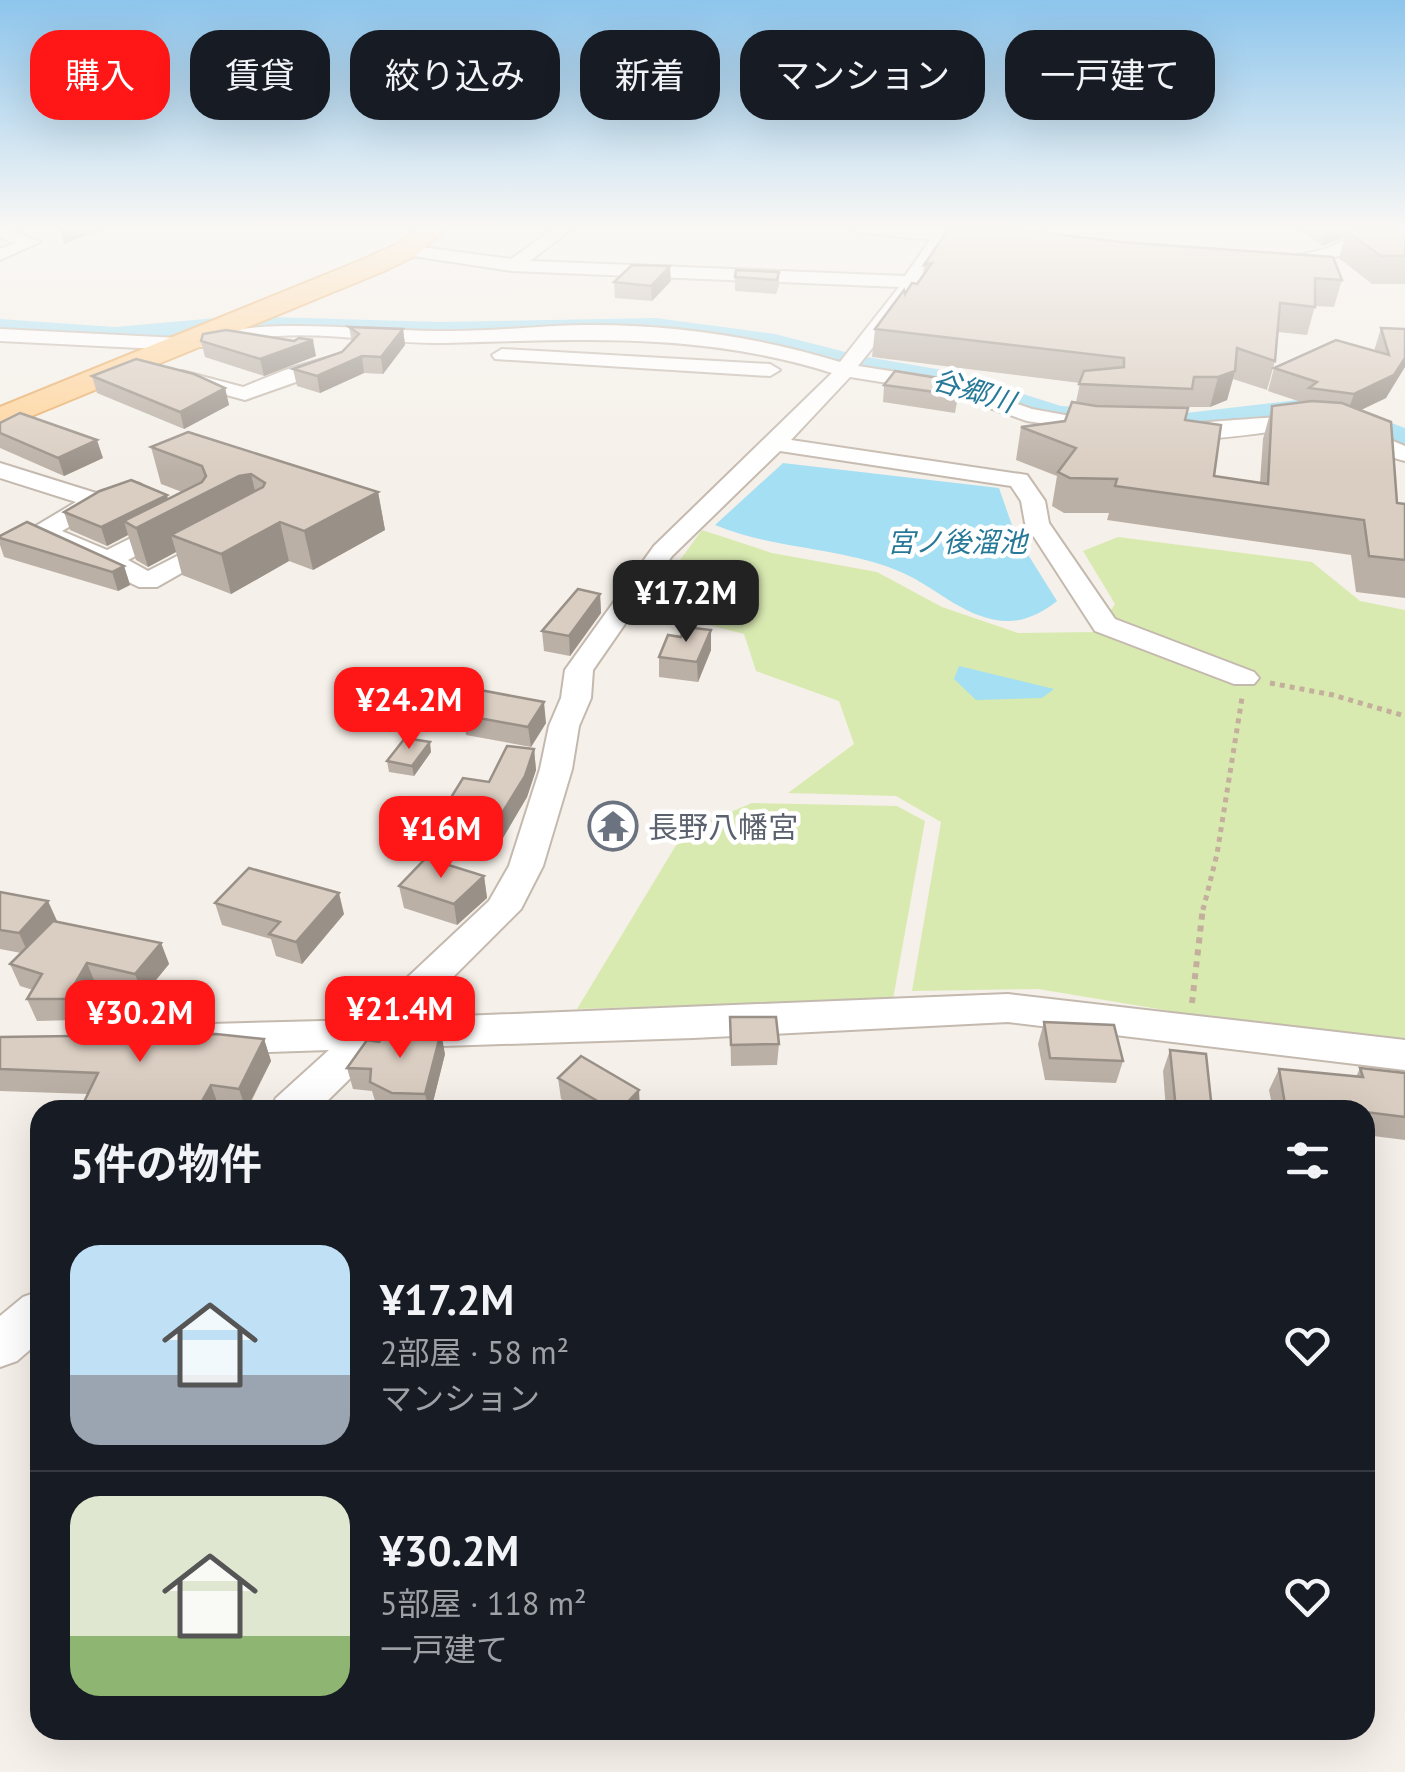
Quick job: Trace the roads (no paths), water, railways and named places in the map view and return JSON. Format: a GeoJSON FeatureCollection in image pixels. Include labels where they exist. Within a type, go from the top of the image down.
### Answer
{"type":"FeatureCollection","features":[{"type":"Feature","properties":{"kind":"main road"},"geometry":{"type":"LineString","coordinates":[[0,419],[266,310]]}},
{"type":"Feature","properties":{"kind":"street"},"geometry":{"type":"LineString","coordinates":[[301,1100],[503,909],[526,866],[556,769],[564,726],[576,698],[579,670],[663,551],[776,444],[846,368],[889,310]]}},
{"type":"Feature","properties":{"kind":"street"},"geometry":{"type":"LineString","coordinates":[[0,335],[207,335],[278,330],[441,337],[633,332],[763,348],[948,386],[1026,416],[1090,428],[1222,430],[1302,422],[1337,426],[1405,454]]}},
{"type":"Feature","properties":{"kind":"street"},"geometry":{"type":"LineString","coordinates":[[207,335],[348,351],[846,368]]}},
{"type":"Feature","properties":{"kind":"street"},"geometry":{"type":"LineString","coordinates":[[132,363],[245,394],[342,359],[348,351]]}},
{"type":"Feature","properties":{"kind":"street"},"geometry":{"type":"LineString","coordinates":[[776,444],[1019,480],[1033,500],[1037,523],[1105,625],[1244,678]]}},
{"type":"Feature","properties":{"kind":"street"},"geometry":{"type":"LineString","coordinates":[[0,470],[96,501]]}},
{"type":"Feature","properties":{"kind":"street"},"geometry":{"type":"LineString","coordinates":[[154,493],[138,486],[96,501],[43,532],[148,581],[244,530]]}},
{"type":"Feature","properties":{"kind":"street"},"geometry":{"type":"LineString","coordinates":[[108,560],[201,512]]}},
{"type":"Feature","properties":{"kind":"street"},"geometry":{"type":"LineString","coordinates":[[175,1040],[654,1025],[1008,1008],[1405,1055]]}},
{"type":"Feature","properties":{"kind":"street"},"geometry":{"type":"LineString","coordinates":[[0,1345],[30,1320]]}},
{"type":"Feature","properties":{"kind":"water","name":"宮ノ後溜池"},"geometry":{"type":"Polygon","coordinates":[[[783,463],[999,488],[1015,534],[1057,601],[1028,618],[993,620],[966,610],[916,579],[881,564],[761,539],[715,525],[783,463]]]}},
{"type":"Feature","properties":{"kind":"water"},"geometry":{"type":"Polygon","coordinates":[[[959,666],[1054,689],[1042,698],[976,700],[954,679],[959,666]]]}},
{"type":"Feature","properties":{"kind":"waterway","name":"谷郷川"},"geometry":{"type":"LineString","coordinates":[[0,328],[115,336],[239,325],[439,331],[656,327],[775,343],[860,365],[954,381],[1057,416],[1186,423],[1297,410],[1355,421],[1405,440]]}},
{"type":"Feature","properties":{"kind":"place","name":"長野八幡宮"},"geometry":{"type":"Point","coordinates":[613,826]}}]}
